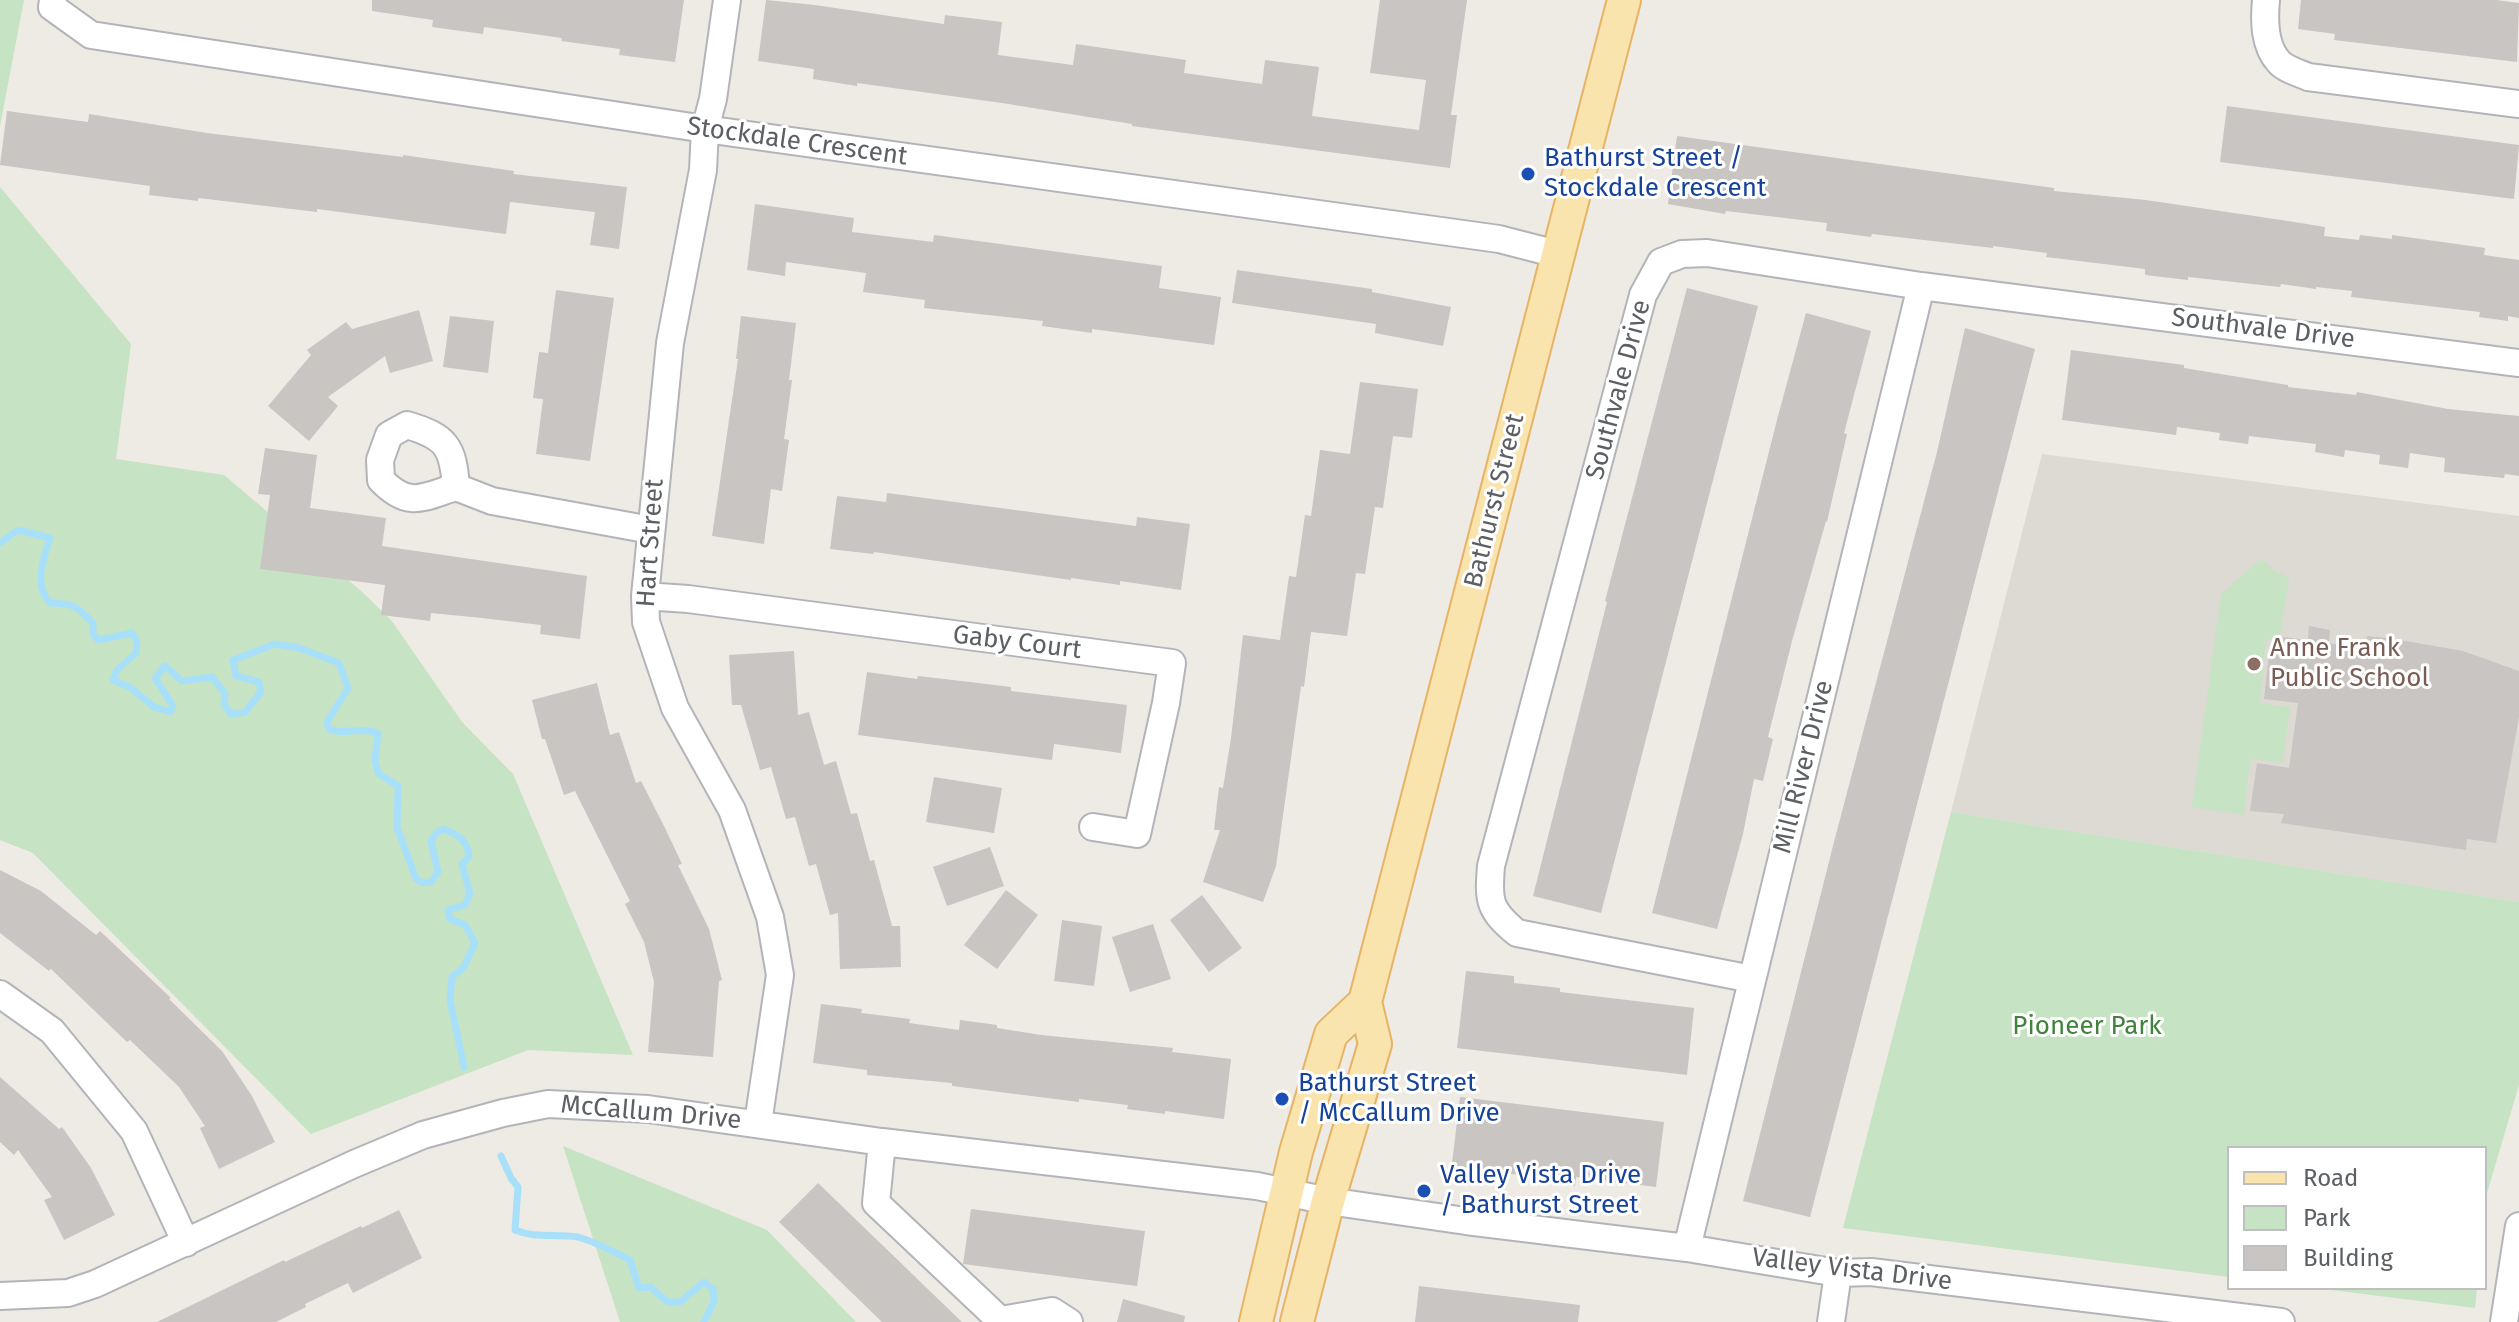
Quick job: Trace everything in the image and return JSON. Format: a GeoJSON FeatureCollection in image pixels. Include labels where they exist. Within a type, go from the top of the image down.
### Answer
{"type":"FeatureCollection","features":[{"type":"Feature","properties":{"kind":"main road","name":"Bathurst Street"},"geometry":{"type":"LineString","coordinates":[[1297,1322],[1328,1201],[1375,1044],[1365,1002],[1624,0]]}},
{"type":"Feature","properties":{"kind":"main road"},"geometry":{"type":"LineString","coordinates":[[1256,1322],[1296,1152],[1331,1034],[1365,1002]]}},
{"type":"Feature","properties":{"kind":"street","name":"Stockdale Crescent"},"geometry":{"type":"LineString","coordinates":[[53,0],[52,7],[91,35],[705,129],[1499,239],[1557,254]]}},
{"type":"Feature","properties":{"kind":"street","name":"Hart Street"},"geometry":{"type":"LineString","coordinates":[[727,0],[713,99],[705,129],[703,170],[670,343],[645,596],[646,622],[675,708],[732,810],[770,917],[780,975],[758,1123]]}},
{"type":"Feature","properties":{"kind":"street"},"geometry":{"type":"LineString","coordinates":[[2266,0],[2264,20],[2270,47],[2280,64],[2308,77],[2519,104]]}},
{"type":"Feature","properties":{"kind":"street","name":"Southvale Drive"},"geometry":{"type":"LineString","coordinates":[[1752,979],[1517,933],[1498,917],[1488,898],[1491,866],[1643,295],[1661,262],[1682,254],[1707,253],[1921,286],[2519,363]]}},
{"type":"Feature","properties":{"kind":"street","name":"Mill River Drive"},"geometry":{"type":"LineString","coordinates":[[1687,1248],[1921,286]]}},
{"type":"Feature","properties":{"kind":"street"},"geometry":{"type":"LineString","coordinates":[[456,487],[492,501],[651,530]]}},
{"type":"Feature","properties":{"kind":"street","name":"Gaby Court"},"geometry":{"type":"LineString","coordinates":[[645,596],[688,599],[1172,663],[1137,834],[1093,827]]}},
{"type":"Feature","properties":{"kind":"street"},"geometry":{"type":"LineString","coordinates":[[0,994],[52,1031],[134,1131],[186,1243]]}},
{"type":"Feature","properties":{"kind":"street","name":"McCallum Drive"},"geometry":{"type":"LineString","coordinates":[[0,1296],[68,1293],[95,1284],[423,1135],[548,1104],[648,1109],[882,1142],[1287,1191],[1328,1201]]}},
{"type":"Feature","properties":{"kind":"street"},"geometry":{"type":"LineString","coordinates":[[882,1142],[876,1203],[1002,1321],[1052,1311],[1069,1322]]}},
{"type":"Feature","properties":{"kind":"street","name":"Valley Vista Drive"},"geometry":{"type":"LineString","coordinates":[[1328,1201],[1687,1248],[1838,1273],[1871,1272],[2281,1322]]}},
{"type":"Feature","properties":{"kind":"street"},"geometry":{"type":"LineString","coordinates":[[2504,1322],[2519,1226]]}},
{"type":"Feature","properties":{"kind":"street"},"geometry":{"type":"LineString","coordinates":[[1831,1322],[1838,1273]]}},
{"type":"Feature","properties":{"kind":"shaded area","name":"Anne Frank Public School"},"geometry":{"type":"Polygon","coordinates":[[[2042,454],[2519,516],[2519,902],[1951,812],[2042,454]]]}},
{"type":"Feature","properties":{"kind":"green space"},"geometry":{"type":"Polygon","coordinates":[[[0,0],[24,0],[0,126],[0,0]]]}},
{"type":"Feature","properties":{"kind":"green space"},"geometry":{"type":"Polygon","coordinates":[[[0,187],[131,344],[116,459],[224,475],[391,620],[462,722],[513,774],[633,1055],[528,1050],[311,1134],[33,853],[0,840],[0,187]]]}},
{"type":"Feature","properties":{"kind":"green space"},"geometry":{"type":"Polygon","coordinates":[[[2261,559],[2289,578],[2279,641],[2266,639],[2260,703],[2290,707],[2283,762],[2250,759],[2244,815],[2192,807],[2221,594],[2261,559]]]}},
{"type":"Feature","properties":{"kind":"green space","name":"Pioneer Park"},"geometry":{"type":"Polygon","coordinates":[[[1951,812],[2519,902],[2519,1085],[2487,1193],[2487,1146],[2227,1146],[2227,1277],[1843,1228],[1951,812]]]}},
{"type":"Feature","properties":{"kind":"green space"},"geometry":{"type":"Polygon","coordinates":[[[563,1146],[767,1230],[856,1322],[620,1322],[563,1146]]]}},
{"type":"Feature","properties":{"kind":"green space"},"geometry":{"type":"Polygon","coordinates":[[[2332,1290],[2477,1290],[2475,1308],[2332,1290]]]}},
{"type":"Feature","properties":{"kind":"building"},"geometry":{"type":"Polygon","coordinates":[[[372,0],[684,0],[675,62],[619,55],[620,49],[561,41],[562,38],[484,27],[483,34],[432,27],[433,20],[372,11],[372,0]]]}},
{"type":"Feature","properties":{"kind":"building"},"geometry":{"type":"Polygon","coordinates":[[[766,0],[944,24],[945,15],[1002,22],[998,55],[1073,65],[1076,44],[1186,60],[1184,73],[1262,84],[1265,60],[1319,67],[1312,116],[1419,130],[1426,80],[1370,73],[1380,0],[1467,0],[1451,115],[1457,115],[1450,168],[1132,126],[1002,103],[813,79],[814,69],[758,61],[766,0]]]}},
{"type":"Feature","properties":{"kind":"building"},"geometry":{"type":"Polygon","coordinates":[[[2301,0],[2496,0],[2519,3],[2517,62],[2334,40],[2335,34],[2298,29],[2301,0]]]}},
{"type":"Feature","properties":{"kind":"building"},"geometry":{"type":"Polygon","coordinates":[[[2227,106],[2519,145],[2514,199],[2220,162],[2227,106]]]}},
{"type":"Feature","properties":{"kind":"building"},"geometry":{"type":"Polygon","coordinates":[[[7,111],[88,122],[89,114],[207,133],[403,155],[514,171],[513,174],[627,187],[619,249],[590,245],[595,212],[510,202],[506,234],[317,209],[317,212],[149,195],[150,186],[0,165],[7,111]]]}},
{"type":"Feature","properties":{"kind":"building"},"geometry":{"type":"Polygon","coordinates":[[[1677,136],[2054,188],[2054,191],[2146,200],[2288,221],[2325,227],[2324,236],[2359,240],[2360,235],[2392,239],[2392,235],[2485,248],[2484,255],[2519,260],[2519,318],[2508,316],[2508,321],[2479,317],[2480,312],[2351,297],[2352,291],[2145,275],[2145,269],[2046,257],[2047,253],[1872,234],[1871,237],[1826,231],[1827,223],[1726,211],[1725,214],[1668,204],[1677,136]]]}},
{"type":"Feature","properties":{"kind":"building"},"geometry":{"type":"Polygon","coordinates":[[[755,204],[854,218],[852,232],[933,242],[934,235],[1162,266],[1159,288],[1221,297],[1214,345],[1092,329],[1092,333],[1042,326],[1043,321],[924,308],[925,300],[863,292],[866,273],[786,262],[785,276],[747,270],[755,204]]]}},
{"type":"Feature","properties":{"kind":"building"},"geometry":{"type":"Polygon","coordinates":[[[1237,270],[1372,289],[1372,292],[1451,307],[1443,346],[1375,333],[1376,324],[1232,303],[1237,270]]]}},
{"type":"Feature","properties":{"kind":"building"},"geometry":{"type":"Polygon","coordinates":[[[1687,288],[1758,306],[1601,913],[1533,896],[1605,601],[1687,288]]]}},
{"type":"Feature","properties":{"kind":"building"},"geometry":{"type":"Polygon","coordinates":[[[556,290],[614,298],[590,461],[536,454],[543,399],[533,398],[539,352],[548,353],[556,290]]]}},
{"type":"Feature","properties":{"kind":"building"},"geometry":{"type":"Polygon","coordinates":[[[419,310],[433,361],[390,373],[385,356],[328,397],[338,406],[309,441],[268,406],[311,355],[307,350],[346,322],[352,329],[419,310]]]}},
{"type":"Feature","properties":{"kind":"building"},"geometry":{"type":"Polygon","coordinates":[[[1806,313],[1871,331],[1844,433],[1847,434],[1827,522],[1768,737],[1773,739],[1763,781],[1754,779],[1743,834],[1717,929],[1652,913],[1806,313]]]}},
{"type":"Feature","properties":{"kind":"building"},"geometry":{"type":"Polygon","coordinates":[[[450,316],[494,321],[488,373],[443,367],[450,316]]]}},
{"type":"Feature","properties":{"kind":"building"},"geometry":{"type":"Polygon","coordinates":[[[741,316],[796,323],[784,439],[789,440],[782,491],[771,489],[764,544],[712,536],[738,359],[741,316]]]}},
{"type":"Feature","properties":{"kind":"building"},"geometry":{"type":"Polygon","coordinates":[[[1965,328],[2035,349],[1810,1217],[1743,1201],[1937,452],[1965,328]]]}},
{"type":"Feature","properties":{"kind":"building"},"geometry":{"type":"Polygon","coordinates":[[[2071,350],[2184,365],[2184,368],[2288,387],[2356,395],[2357,392],[2448,409],[2519,416],[2519,476],[2505,474],[2504,478],[2444,472],[2445,458],[2410,453],[2408,468],[2379,464],[2380,455],[2345,450],[2344,457],[2315,452],[2316,444],[2249,436],[2248,444],[2219,440],[2220,433],[2177,427],[2176,435],[2062,420],[2071,350]]]}},
{"type":"Feature","properties":{"kind":"building"},"geometry":{"type":"Polygon","coordinates":[[[1360,382],[1418,389],[1412,438],[1393,436],[1383,508],[1375,507],[1365,574],[1356,573],[1347,636],[1311,632],[1276,866],[1263,902],[1203,882],[1220,830],[1214,830],[1219,787],[1223,788],[1231,738],[1243,635],[1280,640],[1289,576],[1296,577],[1305,515],[1311,516],[1320,450],[1350,454],[1360,382]]]}},
{"type":"Feature","properties":{"kind":"building"},"geometry":{"type":"Polygon","coordinates":[[[265,448],[317,455],[310,508],[386,518],[382,546],[587,576],[580,639],[540,634],[541,625],[431,613],[430,621],[381,615],[385,585],[260,569],[270,495],[258,494],[265,448]]]}},
{"type":"Feature","properties":{"kind":"building"},"geometry":{"type":"Polygon","coordinates":[[[887,493],[1136,526],[1137,517],[1190,524],[1181,590],[1120,581],[1120,585],[1071,580],[874,552],[830,549],[837,496],[886,502],[887,493]]]}},
{"type":"Feature","properties":{"kind":"building"},"geometry":{"type":"Polygon","coordinates":[[[2309,626],[2330,630],[2329,643],[2366,649],[2367,636],[2388,638],[2463,651],[2519,671],[2519,717],[2496,843],[2467,839],[2466,850],[2281,823],[2284,814],[2250,811],[2257,763],[2289,768],[2298,703],[2264,699],[2269,654],[2282,656],[2283,637],[2308,640],[2309,626]]]}},
{"type":"Feature","properties":{"kind":"building"},"geometry":{"type":"Polygon","coordinates":[[[794,651],[798,715],[809,712],[824,765],[836,761],[851,814],[857,813],[870,861],[874,860],[892,926],[900,926],[901,967],[840,969],[838,913],[830,915],[816,864],[809,866],[795,817],[786,819],[771,767],[760,770],[741,705],[732,705],[729,655],[794,651]]]}},
{"type":"Feature","properties":{"kind":"building"},"geometry":{"type":"Polygon","coordinates":[[[867,672],[1011,687],[1011,691],[1127,705],[1121,753],[1054,744],[1052,760],[858,735],[867,672]]]}},
{"type":"Feature","properties":{"kind":"building"},"geometry":{"type":"Polygon","coordinates":[[[597,683],[610,735],[619,732],[636,783],[641,781],[665,828],[682,864],[678,865],[709,929],[722,980],[719,981],[713,1057],[648,1052],[654,982],[644,942],[625,904],[630,901],[575,791],[564,795],[545,739],[542,739],[532,700],[597,683]]]}},
{"type":"Feature","properties":{"kind":"building"},"geometry":{"type":"Polygon","coordinates":[[[934,777],[1002,788],[994,833],[926,822],[934,777]]]}},
{"type":"Feature","properties":{"kind":"building"},"geometry":{"type":"Polygon","coordinates":[[[990,847],[1004,886],[947,906],[933,867],[990,847]]]}},
{"type":"Feature","properties":{"kind":"building"},"geometry":{"type":"Polygon","coordinates":[[[0,870],[41,891],[96,935],[100,931],[171,998],[222,1051],[252,1096],[275,1142],[219,1169],[200,1128],[205,1126],[179,1087],[51,969],[49,971],[0,933],[0,870]]]}},
{"type":"Feature","properties":{"kind":"building"},"geometry":{"type":"Polygon","coordinates":[[[1006,890],[1038,915],[997,969],[964,945],[1006,890]]]}},
{"type":"Feature","properties":{"kind":"building"},"geometry":{"type":"Polygon","coordinates":[[[1202,895],[1242,948],[1209,972],[1170,920],[1202,895]]]}},
{"type":"Feature","properties":{"kind":"building"},"geometry":{"type":"Polygon","coordinates":[[[1062,920],[1102,926],[1094,986],[1054,981],[1062,920]]]}},
{"type":"Feature","properties":{"kind":"building"},"geometry":{"type":"Polygon","coordinates":[[[1153,924],[1171,979],[1130,992],[1112,937],[1153,924]]]}},
{"type":"Feature","properties":{"kind":"building"},"geometry":{"type":"Polygon","coordinates":[[[1466,971],[1514,976],[1514,983],[1560,988],[1560,992],[1694,1008],[1687,1075],[1457,1048],[1466,971]]]}},
{"type":"Feature","properties":{"kind":"building"},"geometry":{"type":"Polygon","coordinates":[[[821,1004],[862,1009],[861,1013],[910,1019],[909,1023],[959,1030],[960,1020],[1041,1035],[1173,1048],[1172,1052],[1231,1059],[1224,1119],[952,1086],[952,1083],[867,1075],[867,1070],[813,1063],[821,1004]]]}},
{"type":"Feature","properties":{"kind":"building"},"geometry":{"type":"Polygon","coordinates":[[[0,1077],[59,1129],[62,1127],[91,1168],[115,1215],[64,1240],[44,1200],[52,1197],[18,1150],[14,1155],[0,1142],[0,1077]]]}},
{"type":"Feature","properties":{"kind":"building"},"geometry":{"type":"Polygon","coordinates":[[[1460,1097],[1664,1122],[1656,1187],[1576,1177],[1575,1186],[1539,1182],[1539,1177],[1493,1172],[1492,1177],[1451,1172],[1460,1097]]]}},
{"type":"Feature","properties":{"kind":"building"},"geometry":{"type":"Polygon","coordinates":[[[818,1183],[962,1322],[882,1322],[779,1222],[818,1183]]]}},
{"type":"Feature","properties":{"kind":"building"},"geometry":{"type":"Polygon","coordinates":[[[971,1209],[1145,1231],[1137,1286],[963,1264],[971,1209]]]}},
{"type":"Feature","properties":{"kind":"building"},"geometry":{"type":"Polygon","coordinates":[[[399,1210],[422,1258],[353,1293],[348,1283],[276,1322],[157,1322],[284,1260],[399,1210]]]}},
{"type":"Feature","properties":{"kind":"building"},"geometry":{"type":"Polygon","coordinates":[[[1419,1286],[1580,1305],[1578,1322],[1415,1322],[1419,1286]]]}},
{"type":"Feature","properties":{"kind":"building"},"geometry":{"type":"Polygon","coordinates":[[[1123,1299],[1185,1316],[1184,1322],[1117,1322],[1123,1299]]]}},
{"type":"Feature","properties":{"kind":"waterway"},"geometry":{"type":"LineString","coordinates":[[0,543],[18,530],[50,538],[41,572],[45,596],[50,603],[70,605],[83,613],[93,623],[93,634],[98,640],[132,633],[137,641],[136,653],[117,670],[113,680],[131,688],[154,707],[170,712],[173,706],[155,678],[165,666],[182,681],[212,677],[225,693],[224,704],[231,714],[245,712],[261,692],[259,682],[236,676],[233,660],[275,644],[299,648],[339,663],[348,688],[327,722],[329,729],[378,733],[375,760],[378,773],[398,786],[397,827],[416,879],[423,883],[431,882],[438,872],[431,841],[436,833],[444,829],[454,834],[464,842],[468,851],[469,857],[462,864],[470,894],[465,905],[448,910],[450,919],[465,925],[475,943],[464,967],[452,977],[450,1000],[464,1067]]}},
{"type":"Feature","properties":{"kind":"waterway"},"geometry":{"type":"LineString","coordinates":[[501,1156],[518,1187],[515,1230],[578,1237],[605,1247],[630,1260],[639,1288],[650,1287],[668,1302],[680,1302],[704,1282],[713,1289],[714,1301],[704,1322]]}},
{"type":"Feature","properties":{"kind":"place","name":"Bathurst Street / Stockdale Crescent"},"geometry":{"type":"Point","coordinates":[1528,174]}},
{"type":"Feature","properties":{"kind":"place","name":"Anne Frank Public School"},"geometry":{"type":"Point","coordinates":[2254,664]}},
{"type":"Feature","properties":{"kind":"place","name":"Bathurst Street / McCallum Drive"},"geometry":{"type":"Point","coordinates":[1282,1099]}},
{"type":"Feature","properties":{"kind":"place","name":"Valley Vista Drive / Bathurst Street"},"geometry":{"type":"Point","coordinates":[1424,1191]}}]}
